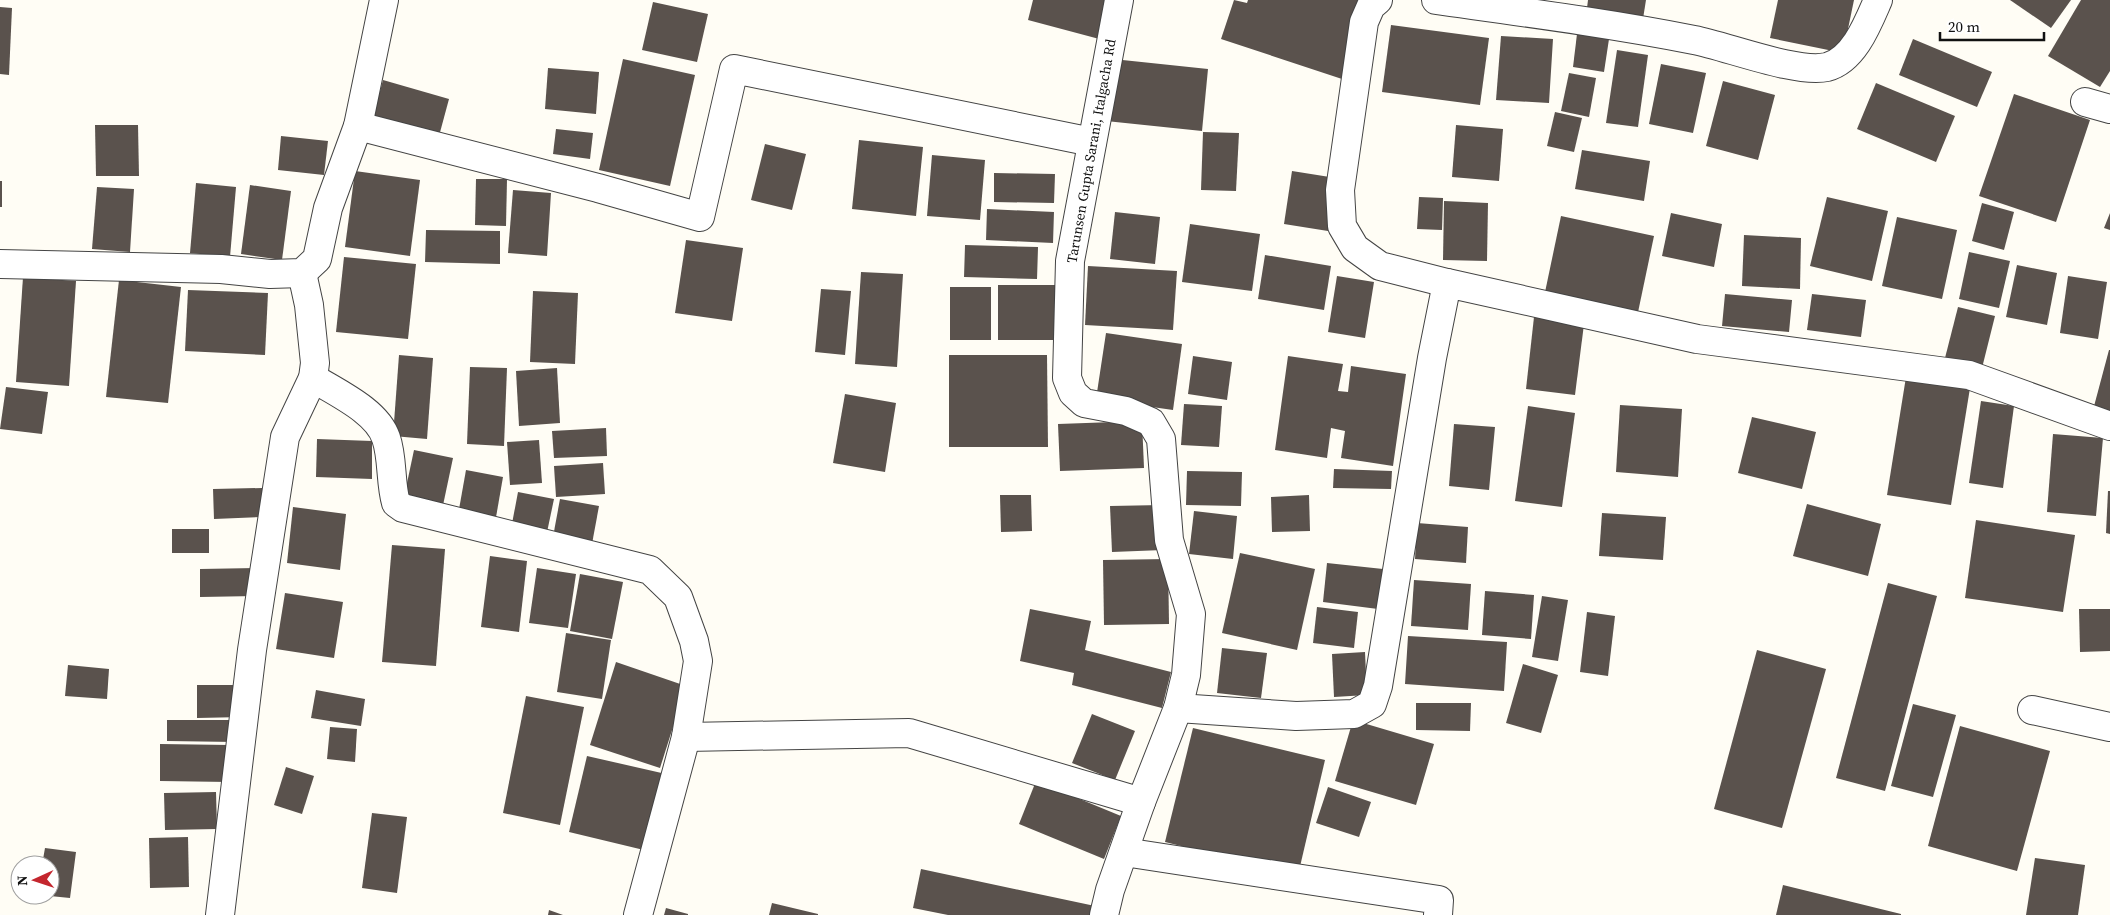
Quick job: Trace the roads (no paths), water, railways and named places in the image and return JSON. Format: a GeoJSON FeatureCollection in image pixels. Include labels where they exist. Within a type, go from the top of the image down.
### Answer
{"type":"FeatureCollection","features":[{"type":"Feature","properties":{"kind":"street"},"geometry":{"type":"LineString","coordinates":[[0,264],[222,269],[270,274],[302,272],[317,259],[328,208],[358,126],[384,0]]}},
{"type":"Feature","properties":{"kind":"street","name":"Tarunsen Gupta Sarani, Italgacha Rd"},"geometry":{"type":"LineString","coordinates":[[1104,915],[1110,890],[1141,802],[1178,708],[1186,675],[1191,614],[1169,540],[1161,439],[1151,422],[1126,411],[1084,403],[1073,393],[1067,378],[1070,261],[1119,0]]}},
{"type":"Feature","properties":{"kind":"street"},"geometry":{"type":"LineString","coordinates":[[1378,0],[1370,6],[1364,22],[1340,190],[1342,226],[1355,248],[1380,266],[1447,283],[1697,339],[1969,375],[2110,426]]}},
{"type":"Feature","properties":{"kind":"street"},"geometry":{"type":"LineString","coordinates":[[1436,0],[1600,22],[1696,40],[1812,68],[1827,67],[1841,60],[1856,44],[1878,0]]}},
{"type":"Feature","properties":{"kind":"street"},"geometry":{"type":"LineString","coordinates":[[358,126],[598,188],[700,217],[734,70],[1092,142]]}},
{"type":"Feature","properties":{"kind":"street"},"geometry":{"type":"LineString","coordinates":[[220,915],[252,650],[285,437],[313,378],[315,363],[302,272]]}},
{"type":"Feature","properties":{"kind":"street"},"geometry":{"type":"LineString","coordinates":[[1178,708],[1296,716],[1354,714],[1372,704],[1378,686],[1432,358],[1447,283]]}},
{"type":"Feature","properties":{"kind":"street"},"geometry":{"type":"LineString","coordinates":[[313,378],[366,412],[381,425],[387,439],[396,503],[403,508],[650,570],[678,597],[694,641],[698,661],[686,737],[638,915]]}},
{"type":"Feature","properties":{"kind":"street"},"geometry":{"type":"LineString","coordinates":[[2032,710],[2110,727]]}},
{"type":"Feature","properties":{"kind":"street"},"geometry":{"type":"LineString","coordinates":[[686,737],[909,733],[1141,802]]}},
{"type":"Feature","properties":{"kind":"street"},"geometry":{"type":"LineString","coordinates":[[1124,852],[1439,900],[1438,915]]}}]}
